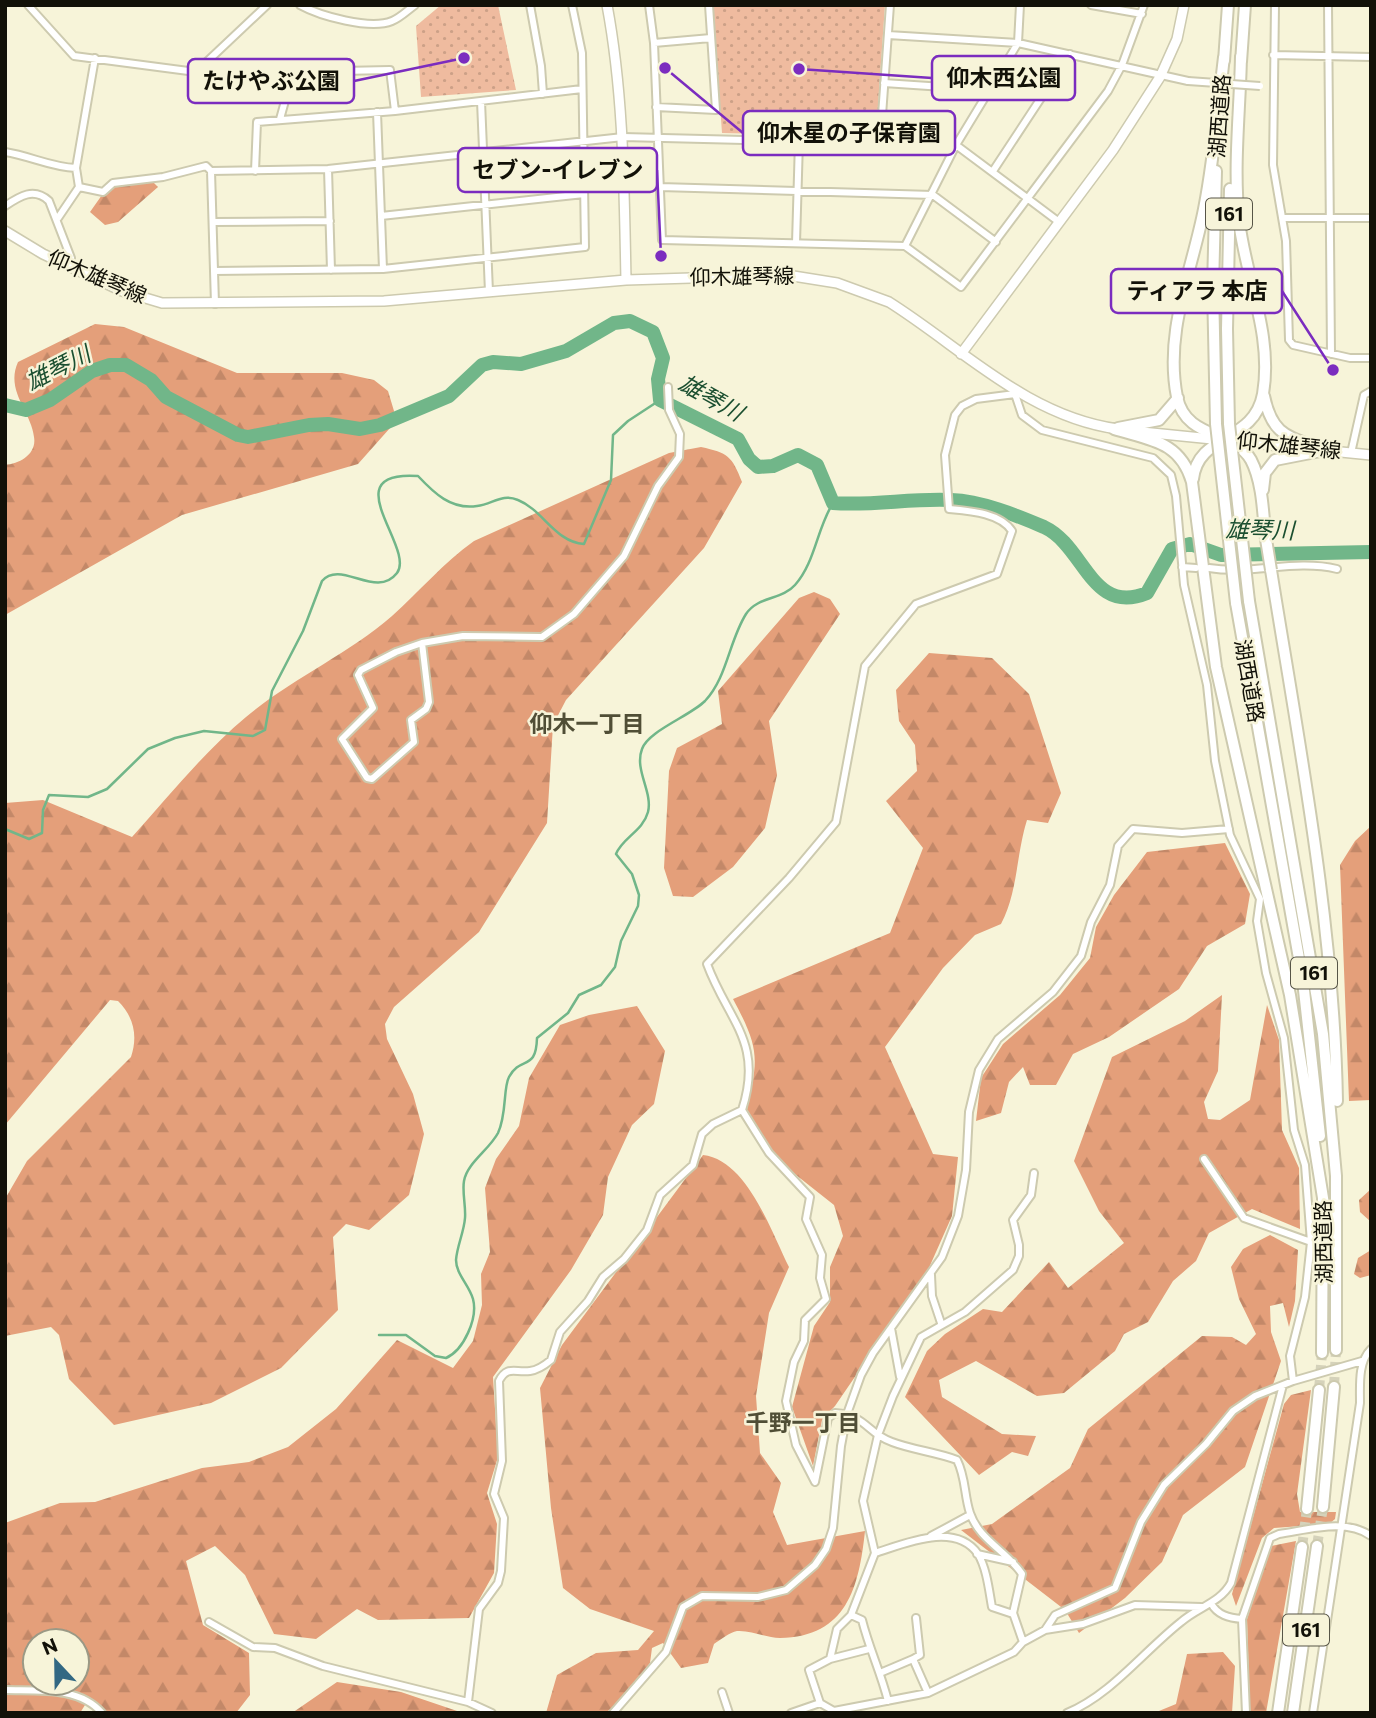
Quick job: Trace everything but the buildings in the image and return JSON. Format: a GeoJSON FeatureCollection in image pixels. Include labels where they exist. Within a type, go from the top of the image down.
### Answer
{"type":"FeatureCollection","features":[{"type":"Feature","properties":{"kind":"highway","name":"湖西道路"},"geometry":{"type":"LineString","coordinates":[[1228,5],[1214,228],[1216,424],[1236,603],[1303,981],[1320,1122],[1324,1204],[1322,1353]]}},
{"type":"Feature","properties":{"kind":"highway","name":"湖西道路"},"geometry":{"type":"LineString","coordinates":[[1245,5],[1229,228],[1229,424],[1249,601],[1309,939],[1324,1046],[1336,1176],[1336,1350]]}},
{"type":"Feature","properties":{"kind":"highway"},"geometry":{"type":"LineString","coordinates":[[1224,57],[1205,206],[1175,327],[1178,398],[1194,424],[1225,440],[1251,460],[1262,500],[1270,570],[1306,789],[1323,921],[1335,1054],[1336,1176]]}},
{"type":"Feature","properties":{"kind":"highway"},"geometry":{"type":"LineString","coordinates":[[1241,57],[1237,193],[1243,251],[1262,331],[1263,393],[1269,417],[1279,432],[1326,450]]}},
{"type":"Feature","properties":{"kind":"highway"},"geometry":{"type":"LineString","coordinates":[[1192,482],[1200,456],[1251,422],[1263,393]]}},
{"type":"Feature","properties":{"kind":"highway"},"geometry":{"type":"LineString","coordinates":[[1114,429],[1159,420],[1178,398]]}},
{"type":"Feature","properties":{"kind":"highway"},"geometry":{"type":"LineString","coordinates":[[1114,429],[1175,450],[1187,467],[1192,482],[1216,667],[1290,995],[1324,1204]]}},
{"type":"Feature","properties":{"kind":"highway"},"geometry":{"type":"LineString","coordinates":[[1262,500],[1265,473],[1272,462],[1293,454],[1326,450]]}},
{"type":"Feature","properties":{"kind":"highway"},"geometry":{"type":"LineString","coordinates":[[1323,1507],[1334,1387]]}},
{"type":"Feature","properties":{"kind":"highway"},"geometry":{"type":"LineString","coordinates":[[1307,1509],[1319,1390]]}},
{"type":"Feature","properties":{"kind":"highway","name":"161"},"geometry":{"type":"LineString","coordinates":[[1293,1713],[1317,1546]]}},
{"type":"Feature","properties":{"kind":"highway","name":"161"},"geometry":{"type":"LineString","coordinates":[[1278,1713],[1302,1547]]}},
{"type":"Feature","properties":{"kind":"main road"},"geometry":{"type":"LineString","coordinates":[[607,5],[618,61],[623,137],[626,280]]}},
{"type":"Feature","properties":{"kind":"main road"},"geometry":{"type":"LineString","coordinates":[[961,354],[1113,150],[1160,77],[1177,39],[1184,5]]}},
{"type":"Feature","properties":{"kind":"main road","name":"仰木雄琴線"},"geometry":{"type":"LineString","coordinates":[[5,231],[70,266],[142,299],[162,303],[384,301],[626,280],[787,275],[827,280],[868,292],[889,302],[1016,392],[1067,416],[1114,429],[1371,455]]}},
{"type":"Feature","properties":{"kind":"street"},"geometry":{"type":"LineString","coordinates":[[28,5],[74,55],[196,72],[267,5]]}},
{"type":"Feature","properties":{"kind":"street"},"geometry":{"type":"LineString","coordinates":[[300,5],[317,14],[359,22],[390,22],[415,5]]}},
{"type":"Feature","properties":{"kind":"street"},"geometry":{"type":"LineString","coordinates":[[530,5],[543,94]]}},
{"type":"Feature","properties":{"kind":"street"},"geometry":{"type":"LineString","coordinates":[[214,271],[383,269],[585,247],[582,53],[572,5]]}},
{"type":"Feature","properties":{"kind":"street"},"geometry":{"type":"LineString","coordinates":[[649,5],[654,43],[662,240],[905,246],[961,287],[1108,91],[1122,65],[1144,5]]}},
{"type":"Feature","properties":{"kind":"street"},"geometry":{"type":"LineString","coordinates":[[656,107],[716,110],[709,5]]}},
{"type":"Feature","properties":{"kind":"street"},"geometry":{"type":"LineString","coordinates":[[880,142],[890,5]]}},
{"type":"Feature","properties":{"kind":"street"},"geometry":{"type":"LineString","coordinates":[[905,246],[956,145],[1018,43],[1020,5]]}},
{"type":"Feature","properties":{"kind":"street"},"geometry":{"type":"LineString","coordinates":[[1091,5],[1142,14]]}},
{"type":"Feature","properties":{"kind":"street"},"geometry":{"type":"LineString","coordinates":[[1275,5],[1273,164],[1282,218],[1289,340],[1293,345],[1331,354],[1371,358]]}},
{"type":"Feature","properties":{"kind":"street"},"geometry":{"type":"LineString","coordinates":[[1328,5],[1331,354]]}},
{"type":"Feature","properties":{"kind":"street"},"geometry":{"type":"LineString","coordinates":[[888,35],[1018,43],[1122,65],[1160,77],[1273,86]]}},
{"type":"Feature","properties":{"kind":"street"},"geometry":{"type":"LineString","coordinates":[[654,43],[711,38]]}},
{"type":"Feature","properties":{"kind":"street"},"geometry":{"type":"LineString","coordinates":[[993,171],[1070,54]]}},
{"type":"Feature","properties":{"kind":"street"},"geometry":{"type":"LineString","coordinates":[[1273,55],[1371,57]]}},
{"type":"Feature","properties":{"kind":"street"},"geometry":{"type":"LineString","coordinates":[[58,218],[79,187],[76,168],[95,58]]}},
{"type":"Feature","properties":{"kind":"street"},"geometry":{"type":"LineString","coordinates":[[280,119],[295,65],[341,71],[390,70],[395,111]]}},
{"type":"Feature","properties":{"kind":"street"},"geometry":{"type":"LineString","coordinates":[[884,83],[989,90]]}},
{"type":"Feature","properties":{"kind":"street"},"geometry":{"type":"LineString","coordinates":[[255,171],[257,122],[395,111],[582,89]]}},
{"type":"Feature","properties":{"kind":"street"},"geometry":{"type":"LineString","coordinates":[[481,101],[489,292]]}},
{"type":"Feature","properties":{"kind":"street"},"geometry":{"type":"LineString","coordinates":[[377,112],[383,269]]}},
{"type":"Feature","properties":{"kind":"street"},"geometry":{"type":"LineString","coordinates":[[211,171],[328,169],[623,137],[956,145],[1059,222]]}},
{"type":"Feature","properties":{"kind":"street"},"geometry":{"type":"LineString","coordinates":[[796,243],[799,141]]}},
{"type":"Feature","properties":{"kind":"street"},"geometry":{"type":"LineString","coordinates":[[5,152],[32,156],[51,167],[76,168]]}},
{"type":"Feature","properties":{"kind":"street"},"geometry":{"type":"LineString","coordinates":[[79,187],[103,192],[113,183],[163,177],[181,170],[206,166],[211,171],[215,304]]}},
{"type":"Feature","properties":{"kind":"street"},"geometry":{"type":"LineString","coordinates":[[328,169],[331,270]]}},
{"type":"Feature","properties":{"kind":"street"},"geometry":{"type":"LineString","coordinates":[[660,187],[933,195],[996,242]]}},
{"type":"Feature","properties":{"kind":"street"},"geometry":{"type":"LineString","coordinates":[[5,206],[31,193],[42,195],[49,201],[58,218],[71,258],[70,266]]}},
{"type":"Feature","properties":{"kind":"street"},"geometry":{"type":"LineString","coordinates":[[381,216],[584,194]]}},
{"type":"Feature","properties":{"kind":"street"},"geometry":{"type":"LineString","coordinates":[[1282,218],[1371,218]]}},
{"type":"Feature","properties":{"kind":"street"},"geometry":{"type":"LineString","coordinates":[[213,222],[330,221]]}},
{"type":"Feature","properties":{"kind":"street"},"geometry":{"type":"LineString","coordinates":[[422,643],[429,702],[426,709],[411,720],[414,742],[372,779],[367,778],[342,739],[373,708],[358,675],[361,670],[396,652],[422,643],[463,636],[542,637],[574,614],[624,556],[659,486],[679,457],[680,434],[669,410],[668,387]]}},
{"type":"Feature","properties":{"kind":"street"},"geometry":{"type":"LineString","coordinates":[[1351,453],[1364,395],[1371,391]]}},
{"type":"Feature","properties":{"kind":"street"},"geometry":{"type":"LineString","coordinates":[[1023,1642],[1013,1615],[1021,1585],[1021,1574],[1015,1563],[985,1539],[970,1515],[964,1475],[957,1460],[878,1435],[862,1419],[847,1414],[835,1413],[828,1418],[815,1482],[796,1445],[786,1401],[794,1362],[804,1341],[805,1320],[826,1299],[820,1278],[822,1255],[806,1219],[810,1197],[769,1153],[742,1110],[751,1063],[726,1000],[707,964],[789,878],[836,822],[865,666],[916,604],[997,574],[1012,531],[1008,524],[976,512],[949,509],[945,455],[955,415],[962,406],[976,399],[1016,392],[1022,415],[1042,430],[1153,458],[1171,475],[1182,564],[1207,685],[1215,761],[1229,829],[1260,899],[1257,920],[1271,999],[1284,1038],[1294,1130],[1306,1165],[1311,1242],[1305,1297],[1290,1356],[1293,1381]]}},
{"type":"Feature","properties":{"kind":"street"},"geometry":{"type":"LineString","coordinates":[[1182,564],[1224,570],[1290,564],[1337,569]]}},
{"type":"Feature","properties":{"kind":"street"},"geometry":{"type":"LineString","coordinates":[[612,1713],[657,1665],[666,1652],[678,1613],[692,1600],[713,1595],[770,1595],[786,1590],[815,1564],[827,1549],[833,1528],[847,1414],[861,1375],[891,1328],[931,1275],[958,1216],[966,1171],[969,1112],[979,1069],[998,1039],[1053,992],[1082,956],[1091,922],[1110,885],[1118,846],[1133,829],[1182,833],[1229,829]]}},
{"type":"Feature","properties":{"kind":"street"},"geometry":{"type":"LineString","coordinates":[[468,1702],[479,1609],[498,1583],[501,1571],[504,1518],[494,1494],[502,1461],[499,1381],[503,1373],[512,1368],[528,1371],[551,1360],[561,1332],[589,1301],[603,1277],[624,1259],[647,1230],[660,1195],[693,1165],[702,1134],[713,1124],[742,1110]]}},
{"type":"Feature","properties":{"kind":"street"},"geometry":{"type":"LineString","coordinates":[[1204,1159],[1244,1219],[1311,1242]]}},
{"type":"Feature","properties":{"kind":"street"},"geometry":{"type":"LineString","coordinates":[[830,1659],[837,1629],[851,1615],[875,1553],[863,1501],[878,1435],[900,1379],[921,1337],[965,1311],[1013,1270],[1019,1256],[1019,1245],[1013,1220],[1031,1195],[1034,1173]]}},
{"type":"Feature","properties":{"kind":"street"},"geometry":{"type":"LineString","coordinates":[[931,1275],[932,1296],[941,1324]]}},
{"type":"Feature","properties":{"kind":"street"},"geometry":{"type":"LineString","coordinates":[[891,1328],[900,1379]]}},
{"type":"Feature","properties":{"kind":"street"},"geometry":{"type":"LineString","coordinates":[[1312,1713],[1343,1526],[1353,1438],[1360,1403],[1362,1361],[1371,1349]]}},
{"type":"Feature","properties":{"kind":"street"},"geometry":{"type":"LineString","coordinates":[[1045,1630],[1047,1623],[1055,1615],[1115,1588],[1141,1522],[1164,1485],[1206,1444],[1233,1411],[1255,1396],[1293,1381],[1362,1361]]}},
{"type":"Feature","properties":{"kind":"street"},"geometry":{"type":"LineString","coordinates":[[869,1648],[830,1659],[809,1670],[820,1703],[834,1711],[928,1693],[985,1668],[1045,1630],[1083,1624],[1135,1605],[1201,1607],[1211,1604],[1224,1595],[1231,1583],[1283,1385]]}},
{"type":"Feature","properties":{"kind":"street"},"geometry":{"type":"LineString","coordinates":[[875,1553],[931,1536],[970,1515]]}},
{"type":"Feature","properties":{"kind":"street"},"geometry":{"type":"LineString","coordinates":[[1246,1713],[1242,1619],[1270,1538],[1279,1534],[1343,1526],[1360,1528],[1371,1536]]}},
{"type":"Feature","properties":{"kind":"street"},"geometry":{"type":"LineString","coordinates":[[931,1536],[961,1541],[977,1554],[1015,1563]]}},
{"type":"Feature","properties":{"kind":"street"},"geometry":{"type":"LineString","coordinates":[[977,1554],[992,1607],[1013,1615]]}},
{"type":"Feature","properties":{"kind":"street"},"geometry":{"type":"LineString","coordinates":[[1211,1604],[1214,1611],[1230,1618],[1242,1619]]}},
{"type":"Feature","properties":{"kind":"street"},"geometry":{"type":"LineString","coordinates":[[1067,1713],[1087,1702],[1201,1607]]}},
{"type":"Feature","properties":{"kind":"street"},"geometry":{"type":"LineString","coordinates":[[851,1615],[862,1620],[888,1701]]}},
{"type":"Feature","properties":{"kind":"street"},"geometry":{"type":"LineString","coordinates":[[880,1673],[920,1655],[916,1618]]}},
{"type":"Feature","properties":{"kind":"street"},"geometry":{"type":"LineString","coordinates":[[209,1622],[253,1647],[275,1648],[323,1666],[468,1702],[492,1713]]}},
{"type":"Feature","properties":{"kind":"street"},"geometry":{"type":"LineString","coordinates":[[913,1659],[928,1693]]}},
{"type":"Feature","properties":{"kind":"street"},"geometry":{"type":"LineString","coordinates":[[5,1698],[8,1690],[78,1696],[95,1705],[102,1713]]}},
{"type":"Feature","properties":{"kind":"street"},"geometry":{"type":"LineString","coordinates":[[722,1692],[729,1713]]}},
{"type":"Feature","properties":{"kind":"street"},"geometry":{"type":"LineString","coordinates":[[791,1713],[820,1703]]}},
{"type":"Feature","properties":{"kind":"street"},"geometry":{"type":"LineString","coordinates":[[877,1704],[877,1713]]}},
{"type":"Feature","properties":{"kind":"green space"},"geometry":{"type":"Polygon","coordinates":[[[138,176],[149,178],[158,187],[118,222],[105,225],[90,212],[109,185],[138,176]]]}},
{"type":"Feature","properties":{"kind":"green space"},"geometry":{"type":"Polygon","coordinates":[[[95,324],[124,327],[237,373],[342,373],[374,380],[388,391],[394,411],[390,428],[358,464],[182,515],[5,615],[5,465],[26,457],[34,443],[32,428],[15,382],[18,362],[95,324]]]}},
{"type":"Feature","properties":{"kind":"green space"},"geometry":{"type":"Polygon","coordinates":[[[701,447],[728,457],[742,482],[704,548],[566,700],[553,725],[547,823],[479,932],[394,1007],[385,1024],[387,1039],[413,1094],[424,1134],[409,1195],[369,1230],[346,1224],[333,1237],[338,1310],[281,1368],[211,1403],[114,1425],[69,1379],[59,1335],[51,1327],[5,1336],[5,1199],[27,1161],[131,1057],[134,1034],[128,1014],[118,1001],[110,1000],[5,1125],[5,803],[43,800],[132,837],[201,760],[246,717],[263,703],[375,630],[474,541],[669,453],[701,447]]]}},
{"type":"Feature","properties":{"kind":"green space"},"geometry":{"type":"Polygon","coordinates":[[[814,592],[830,599],[840,614],[769,721],[777,775],[765,828],[733,867],[693,897],[673,896],[664,868],[669,771],[677,748],[722,724],[718,691],[799,598],[814,592]]]}},
{"type":"Feature","properties":{"kind":"green space"},"geometry":{"type":"Polygon","coordinates":[[[929,653],[992,658],[1029,694],[1061,793],[1048,823],[1027,820],[1011,899],[1001,924],[975,935],[943,968],[885,1047],[933,1154],[958,1157],[952,1216],[928,1270],[835,1406],[822,1420],[813,1466],[792,1407],[814,1326],[830,1302],[830,1267],[843,1236],[834,1205],[772,1156],[746,1114],[755,1067],[753,1044],[733,999],[890,933],[923,848],[886,801],[917,771],[915,745],[899,721],[896,690],[929,653]]]}},
{"type":"Feature","properties":{"kind":"green space"},"geometry":{"type":"Polygon","coordinates":[[[1371,826],[1371,1100],[1349,1101],[1340,865],[1355,841],[1371,826]]]}},
{"type":"Feature","properties":{"kind":"green space"},"geometry":{"type":"Polygon","coordinates":[[[1225,843],[1250,894],[1245,924],[1207,946],[1179,989],[1109,1037],[1073,1054],[1056,1085],[1030,1085],[1023,1067],[1009,1082],[1001,1113],[976,1121],[981,1078],[1003,1044],[1060,995],[1090,958],[1096,927],[1114,895],[1147,852],[1225,843]]]}},
{"type":"Feature","properties":{"kind":"green space"},"geometry":{"type":"Polygon","coordinates":[[[1222,995],[1218,1071],[1204,1102],[1208,1119],[1220,1120],[1250,1100],[1267,1005],[1279,1040],[1282,1130],[1299,1168],[1300,1229],[1252,1209],[1209,1233],[1196,1261],[1173,1281],[1148,1322],[1124,1334],[1115,1351],[1064,1393],[1037,1396],[976,1361],[939,1380],[942,1397],[1002,1434],[1036,1436],[1028,1456],[1012,1452],[979,1475],[905,1397],[927,1351],[945,1334],[983,1309],[1002,1312],[1049,1262],[1068,1288],[1124,1243],[1099,1211],[1074,1161],[1112,1057],[1185,1021],[1222,995]]]}},
{"type":"Feature","properties":{"kind":"green space"},"geometry":{"type":"Polygon","coordinates":[[[637,1006],[665,1051],[654,1104],[632,1125],[608,1177],[603,1215],[571,1270],[493,1377],[498,1457],[487,1493],[497,1524],[494,1573],[469,1618],[378,1620],[357,1609],[316,1639],[274,1634],[245,1575],[215,1546],[186,1561],[203,1625],[249,1653],[250,1695],[236,1713],[95,1713],[90,1697],[80,1713],[5,1713],[5,1523],[60,1503],[95,1502],[202,1468],[249,1462],[288,1447],[336,1409],[397,1340],[453,1368],[473,1341],[482,1305],[481,1274],[490,1252],[485,1188],[496,1159],[519,1126],[529,1078],[560,1025],[589,1015],[637,1006]]]}},
{"type":"Feature","properties":{"kind":"green space"},"geometry":{"type":"Polygon","coordinates":[[[703,1155],[719,1160],[745,1183],[756,1199],[789,1267],[769,1313],[756,1396],[760,1453],[781,1483],[773,1512],[787,1545],[865,1531],[859,1571],[845,1605],[835,1618],[821,1629],[780,1638],[737,1631],[714,1644],[708,1663],[681,1668],[663,1643],[652,1648],[650,1663],[618,1704],[605,1713],[546,1713],[557,1675],[596,1653],[638,1650],[654,1631],[590,1609],[563,1588],[551,1508],[540,1388],[562,1345],[703,1155]]]}},
{"type":"Feature","properties":{"kind":"green space"},"geometry":{"type":"Polygon","coordinates":[[[1371,1189],[1371,1222],[1360,1212],[1359,1200],[1371,1189]]]}},
{"type":"Feature","properties":{"kind":"green space"},"geometry":{"type":"Polygon","coordinates":[[[1270,1235],[1298,1250],[1295,1301],[1289,1327],[1283,1303],[1270,1306],[1271,1332],[1281,1361],[1245,1467],[1183,1515],[1162,1562],[1125,1598],[1079,1633],[1065,1610],[961,1530],[992,1524],[1070,1468],[1088,1429],[1202,1336],[1232,1337],[1246,1345],[1256,1334],[1239,1299],[1231,1267],[1243,1249],[1270,1235]]]}},
{"type":"Feature","properties":{"kind":"green space"},"geometry":{"type":"Polygon","coordinates":[[[1371,1250],[1371,1275],[1360,1278],[1354,1274],[1358,1258],[1371,1250]]]}},
{"type":"Feature","properties":{"kind":"green space"},"geometry":{"type":"Polygon","coordinates":[[[1311,1390],[1297,1494],[1300,1512],[1336,1512],[1335,1519],[1329,1524],[1274,1528],[1262,1538],[1236,1606],[1232,1594],[1284,1404],[1291,1395],[1311,1390]]]}},
{"type":"Feature","properties":{"kind":"green space"},"geometry":{"type":"Polygon","coordinates":[[[1296,1541],[1266,1713],[1250,1713],[1247,1619],[1271,1546],[1296,1541]]]}},
{"type":"Feature","properties":{"kind":"green space"},"geometry":{"type":"Polygon","coordinates":[[[1223,1652],[1235,1666],[1232,1713],[1154,1713],[1176,1704],[1187,1654],[1223,1652]]]}},
{"type":"Feature","properties":{"kind":"green space"},"geometry":{"type":"Polygon","coordinates":[[[337,1682],[401,1692],[463,1713],[292,1713],[337,1682]]]}},
{"type":"Feature","properties":{"kind":"shaded area"},"geometry":{"type":"Polygon","coordinates":[[[441,5],[498,5],[516,90],[421,97],[416,26],[441,5]]]}},
{"type":"Feature","properties":{"kind":"shaded area"},"geometry":{"type":"Polygon","coordinates":[[[713,5],[885,5],[874,137],[722,133],[713,5]]]}},
{"type":"Feature","properties":{"kind":"waterway","name":"雄琴川"},"geometry":{"type":"LineString","coordinates":[[5,405],[26,410],[50,400],[92,371],[110,365],[126,365],[151,380],[166,397],[238,435],[248,437],[328,424],[360,429],[380,425],[449,396],[482,365],[493,362],[521,364],[566,351],[614,323],[630,321],[653,332],[663,358],[658,379],[660,400],[738,439],[749,459],[758,467],[773,466],[798,455],[817,465],[833,503],[951,500],[1010,513],[1058,536],[1090,576],[1113,595],[1128,598],[1147,593],[1172,549],[1190,544],[1221,555],[1371,552]]}},
{"type":"Feature","properties":{"kind":"waterway"},"geometry":{"type":"LineString","coordinates":[[5,829],[29,839],[42,833],[43,810],[49,795],[88,797],[107,789],[148,749],[175,738],[204,731],[253,736],[265,730],[272,691],[303,631],[322,581],[330,575],[339,574],[379,583],[389,580],[397,573],[400,561],[382,513],[379,497],[381,485],[393,477],[418,476],[444,499],[468,507],[502,498],[518,500],[535,511],[565,538],[584,544],[611,480],[613,435],[628,421],[660,400]]}},
{"type":"Feature","properties":{"kind":"waterway"},"geometry":{"type":"LineString","coordinates":[[379,1335],[406,1335],[435,1356],[446,1358],[464,1341],[474,1307],[456,1260],[465,1218],[466,1174],[498,1133],[509,1077],[518,1066],[534,1055],[537,1038],[568,1013],[579,995],[601,985],[615,967],[621,941],[638,906],[639,895],[632,874],[616,854],[642,824],[648,812],[648,797],[640,765],[642,749],[652,736],[698,707],[712,692],[746,614],[757,604],[784,593],[795,585],[812,556],[833,503]]}},
{"type":"Feature","properties":{"kind":"tunnel"},"geometry":{"type":"LineString","coordinates":[[1334,1387],[1336,1350]]}},
{"type":"Feature","properties":{"kind":"tunnel"},"geometry":{"type":"LineString","coordinates":[[1319,1390],[1322,1353]]}},
{"type":"Feature","properties":{"kind":"tunnel"},"geometry":{"type":"LineString","coordinates":[[1317,1546],[1323,1507]]}},
{"type":"Feature","properties":{"kind":"tunnel"},"geometry":{"type":"LineString","coordinates":[[1302,1547],[1307,1509]]}},
{"type":"Feature","properties":{"kind":"place","name":"たけやぶ公園"},"geometry":{"type":"Point","coordinates":[464,58]}},
{"type":"Feature","properties":{"kind":"place","name":"仰木星の子保育園"},"geometry":{"type":"Point","coordinates":[665,68]}},
{"type":"Feature","properties":{"kind":"place","name":"仰木西公園"},"geometry":{"type":"Point","coordinates":[799,69]}},
{"type":"Feature","properties":{"kind":"place","name":"セブン-イレブン"},"geometry":{"type":"Point","coordinates":[661,256]}},
{"type":"Feature","properties":{"kind":"place","name":"ティアラ 本店"},"geometry":{"type":"Point","coordinates":[1333,370]}},
{"type":"Feature","properties":{"kind":"district","name":"仰木一丁目"},"geometry":{"type":"Point","coordinates":[587,724]}},
{"type":"Feature","properties":{"kind":"district","name":"千野一丁目"},"geometry":{"type":"Point","coordinates":[803,1423]}}]}
